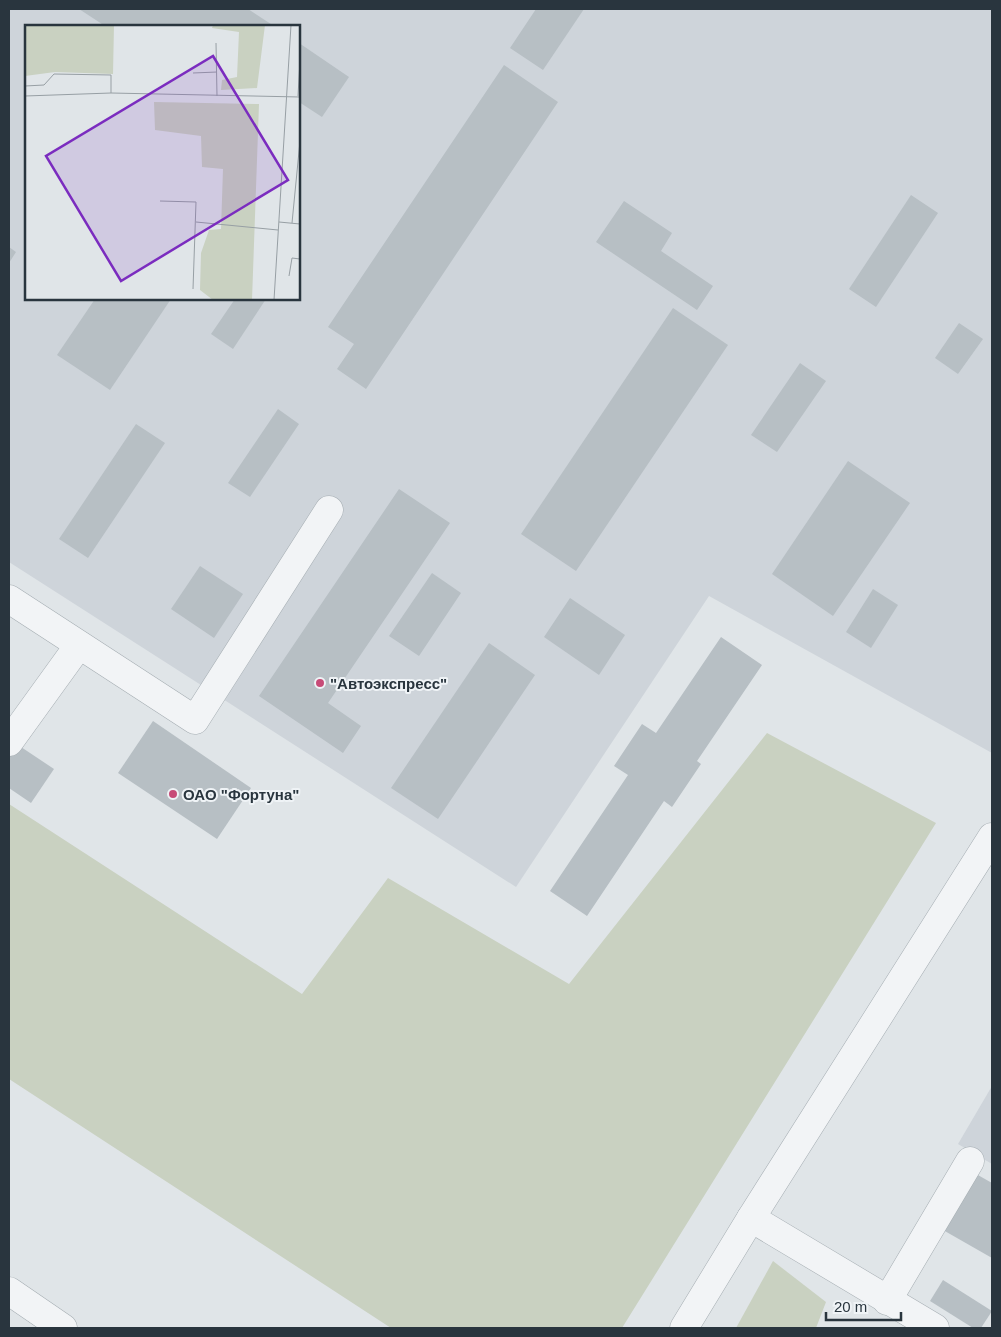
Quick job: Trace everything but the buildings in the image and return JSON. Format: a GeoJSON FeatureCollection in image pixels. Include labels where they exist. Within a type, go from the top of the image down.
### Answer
{"type":"FeatureCollection","features":[{"type":"Feature","properties":{"kind":"street"},"geometry":{"type":"LineString","coordinates":[[9,599],[195,720],[329,510]]}},
{"type":"Feature","properties":{"kind":"street"},"geometry":{"type":"LineString","coordinates":[[9,742],[79,645]]}},
{"type":"Feature","properties":{"kind":"street"},"geometry":{"type":"LineString","coordinates":[[684,1328],[751,1218],[992,836]]}},
{"type":"Feature","properties":{"kind":"street"},"geometry":{"type":"LineString","coordinates":[[887,1301],[970,1162]]}},
{"type":"Feature","properties":{"kind":"street"},"geometry":{"type":"LineString","coordinates":[[751,1218],[887,1301],[936,1328]]}},
{"type":"Feature","properties":{"kind":"street"},"geometry":{"type":"LineString","coordinates":[[9,1291],[63,1328]]}},
{"type":"Feature","properties":{"kind":"shaded area"},"geometry":{"type":"Polygon","coordinates":[[[9,9],[992,9],[992,753],[709,596],[516,887],[9,562],[9,9]]]}},
{"type":"Feature","properties":{"kind":"shaded area"},"geometry":{"type":"Polygon","coordinates":[[[992,1086],[992,1164],[958,1144],[992,1086]]]}},
{"type":"Feature","properties":{"kind":"green space"},"geometry":{"type":"Polygon","coordinates":[[[767,733],[936,823],[622,1328],[391,1328],[9,1079],[9,804],[302,994],[388,878],[569,984],[767,733]]]}},
{"type":"Feature","properties":{"kind":"green space"},"geometry":{"type":"Polygon","coordinates":[[[773,1261],[826,1302],[816,1328],[736,1328],[773,1261]]]}},
{"type":"Feature","properties":{"kind":"place","name":"\"Автоэкспресс\""},"geometry":{"type":"Point","coordinates":[320,683]}},
{"type":"Feature","properties":{"kind":"place","name":"ОАО \"Фортуна\""},"geometry":{"type":"Point","coordinates":[173,794]}}]}
